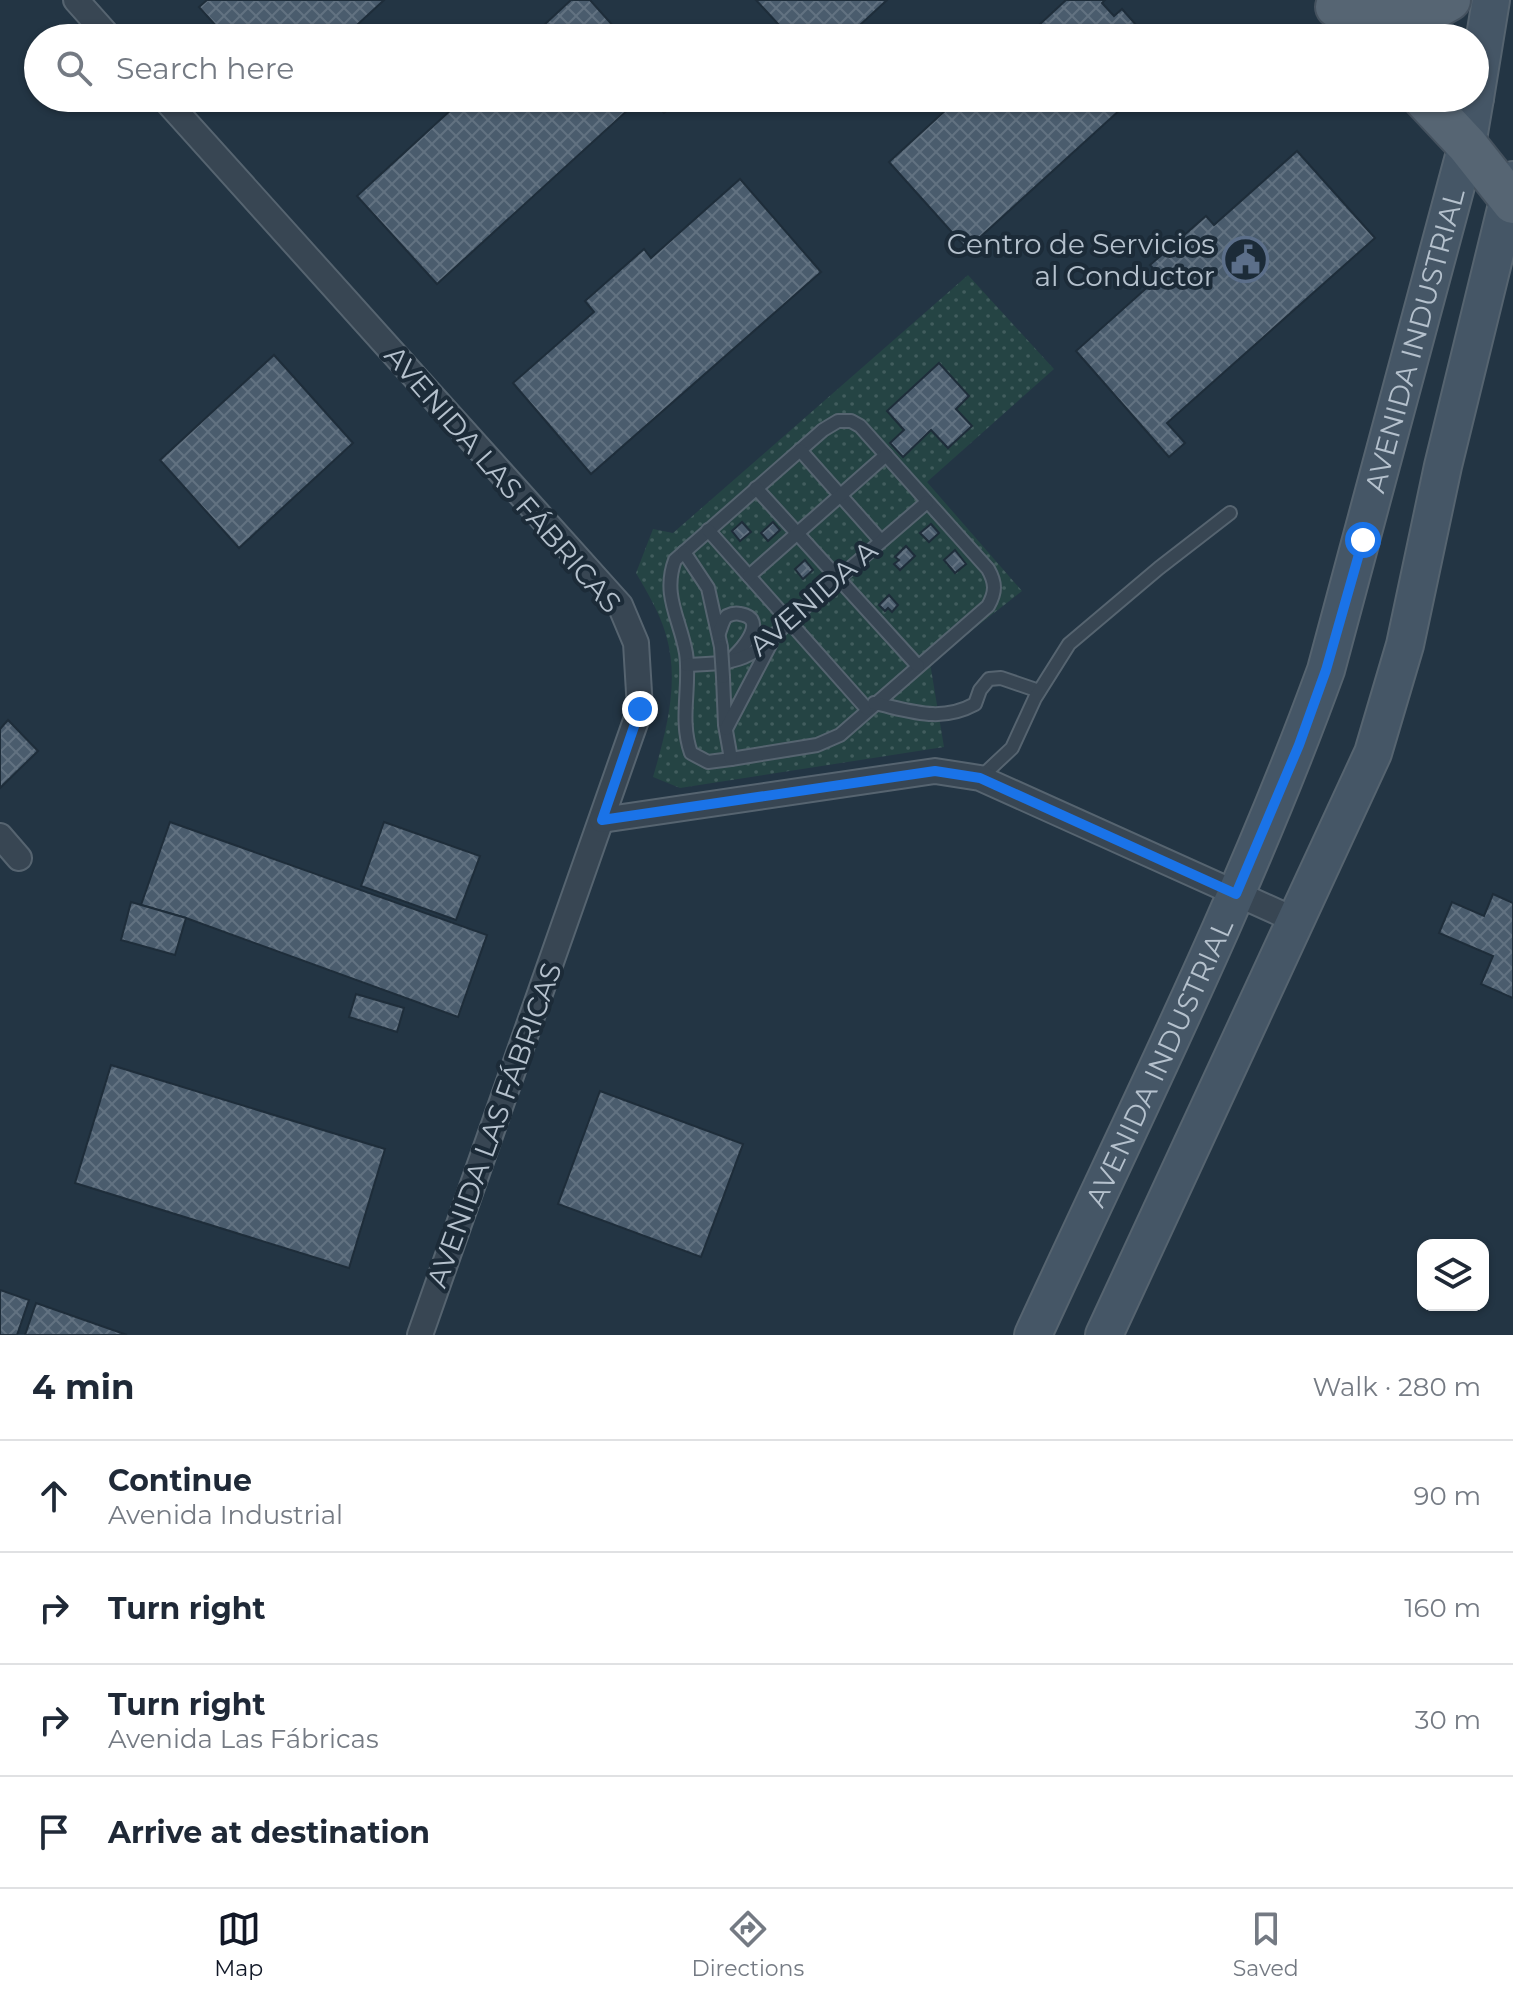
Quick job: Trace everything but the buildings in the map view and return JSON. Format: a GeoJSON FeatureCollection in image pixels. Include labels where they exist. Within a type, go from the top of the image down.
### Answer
{"type":"FeatureCollection","features":[{"type":"Feature","properties":{"kind":"main road"},"geometry":{"type":"LineString","coordinates":[[1333,4],[1434,9],[1450,0]]}},
{"type":"Feature","properties":{"kind":"main road"},"geometry":{"type":"LineString","coordinates":[[1333,4],[1352,24]]}},
{"type":"Feature","properties":{"kind":"main road"},"geometry":{"type":"LineString","coordinates":[[1436,112],[1512,194]]}},
{"type":"Feature","properties":{"kind":"street"},"geometry":{"type":"LineString","coordinates":[[76,0],[97,24]]}},
{"type":"Feature","properties":{"kind":"street","name":"AVENIDA INDUSTRIAL"},"geometry":{"type":"LineString","coordinates":[[1487,24],[1491,0]]}},
{"type":"Feature","properties":{"kind":"street","name":"AVENIDA LAS FÁBRICAS"},"geometry":{"type":"LineString","coordinates":[[177,112],[620,605],[636,643],[640,709],[420,1335]]}},
{"type":"Feature","properties":{"kind":"street","name":"AVENIDA INDUSTRIAL"},"geometry":{"type":"LineString","coordinates":[[1033,1335],[1236,894],[1299,745],[1326,670],[1467,145],[1473,112]]}},
{"type":"Feature","properties":{"kind":"street","name":"AVENIDA INDUSTRIAL"},"geometry":{"type":"LineString","coordinates":[[1104,1335],[1373,753],[1401,658],[1443,466],[1512,194]]}},
{"type":"Feature","properties":{"kind":"street"},"geometry":{"type":"LineString","coordinates":[[602,820],[935,771],[980,778],[1295,920]]}},
{"type":"Feature","properties":{"kind":"street"},"geometry":{"type":"LineString","coordinates":[[0,836],[19,858]]}},
{"type":"Feature","properties":{"kind":"lane"},"geometry":{"type":"LineString","coordinates":[[838,421],[851,421],[860,426],[886,455],[988,569],[995,581],[995,594],[988,606],[840,735],[817,745],[708,762],[691,753],[684,734],[687,665],[668,590],[675,560],[823,430],[838,421]]}},
{"type":"Feature","properties":{"kind":"lane"},"geometry":{"type":"LineString","coordinates":[[800,450],[881,541]]}},
{"type":"Feature","properties":{"kind":"lane"},"geometry":{"type":"LineString","coordinates":[[749,576],[886,455]]}},
{"type":"Feature","properties":{"kind":"lane"},"geometry":{"type":"LineString","coordinates":[[756,488],[918,666]]}},
{"type":"Feature","properties":{"kind":"lane","name":"AVENIDA A"},"geometry":{"type":"LineString","coordinates":[[687,665],[747,658],[773,639],[789,621],[927,502]]}},
{"type":"Feature","properties":{"kind":"lane"},"geometry":{"type":"LineString","coordinates":[[980,778],[1012,748],[1039,691],[1069,644],[1230,513]]}},
{"type":"Feature","properties":{"kind":"lane"},"geometry":{"type":"LineString","coordinates":[[708,530],[789,621],[871,706],[939,716],[959,712],[975,704],[980,690],[989,679],[1001,678],[1039,691]]}},
{"type":"Feature","properties":{"kind":"lane"},"geometry":{"type":"LineString","coordinates":[[684,552],[708,588],[719,633],[731,759]]}},
{"type":"Feature","properties":{"kind":"lane"},"geometry":{"type":"LineString","coordinates":[[719,633],[726,617],[731,614],[746,616],[752,622],[748,642],[727,662]]}},
{"type":"Feature","properties":{"kind":"lane"},"geometry":{"type":"LineString","coordinates":[[726,729],[773,639]]}},
{"type":"Feature","properties":{"kind":"green space"},"geometry":{"type":"Polygon","coordinates":[[[968,275],[1054,369],[927,482],[1022,591],[930,663],[944,747],[680,788],[653,777],[667,725],[672,671],[663,627],[636,573],[653,529],[673,533],[968,275]]]}},
{"type":"Feature","properties":{"kind":"place","name":"Centro de Servicios al Conductor"},"geometry":{"type":"Point","coordinates":[1246,260]}},
{"type":"Feature","properties":{"kind":"route"},"geometry":{"type":"LineString","coordinates":[[640,709],[602,820],[935,771],[980,778],[1236,894],[1299,745],[1326,670],[1363,540]]}}]}
